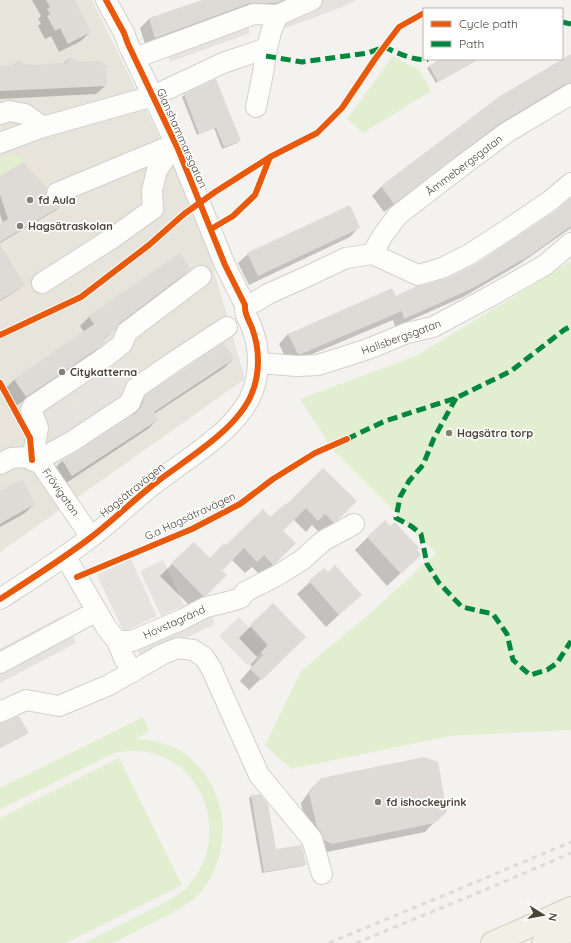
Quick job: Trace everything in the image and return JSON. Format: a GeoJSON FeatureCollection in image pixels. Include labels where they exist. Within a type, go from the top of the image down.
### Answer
{"type":"FeatureCollection","features":[{"type":"Feature","properties":{"kind":"main road"},"geometry":{"type":"LineString","coordinates":[[492,943],[571,908]]}},
{"type":"Feature","properties":{"kind":"main road"},"geometry":{"type":"LineString","coordinates":[[543,943],[571,930]]}},
{"type":"Feature","properties":{"kind":"street","name":"Glanshammarsgatan"},"geometry":{"type":"LineString","coordinates":[[106,0],[124,34],[175,144],[226,265],[245,305],[245,311],[253,329],[257,345],[257,371]]}},
{"type":"Feature","properties":{"kind":"street"},"geometry":{"type":"LineString","coordinates":[[135,58],[254,14],[278,15],[312,0]]}},
{"type":"Feature","properties":{"kind":"street"},"geometry":{"type":"LineString","coordinates":[[256,107],[267,48],[271,32],[278,15]]}},
{"type":"Feature","properties":{"kind":"street"},"geometry":{"type":"LineString","coordinates":[[153,96],[223,63],[267,48]]}},
{"type":"Feature","properties":{"kind":"street","name":"Åmmebergsgatan"},"geometry":{"type":"LineString","coordinates":[[372,254],[383,235],[398,215],[506,133],[571,94]]}},
{"type":"Feature","properties":{"kind":"street","name":"Glanshammarsgatan"},"geometry":{"type":"LineString","coordinates":[[0,143],[43,127],[153,96]]}},
{"type":"Feature","properties":{"kind":"street"},"geometry":{"type":"LineString","coordinates":[[0,114],[9,111],[26,114],[43,127]]}},
{"type":"Feature","properties":{"kind":"street"},"geometry":{"type":"LineString","coordinates":[[57,193],[175,144]]}},
{"type":"Feature","properties":{"kind":"street"},"geometry":{"type":"LineString","coordinates":[[42,283],[114,237],[153,209],[152,191],[156,170],[175,144]]}},
{"type":"Feature","properties":{"kind":"street"},"geometry":{"type":"LineString","coordinates":[[245,305],[255,302],[268,294],[346,258],[372,254],[418,275],[442,268],[470,254],[510,228],[551,200],[571,183]]}},
{"type":"Feature","properties":{"kind":"street","name":"Hallsbergsgatan"},"geometry":{"type":"LineString","coordinates":[[257,371],[318,365],[368,349],[407,333],[433,327],[545,265],[571,243]]}},
{"type":"Feature","properties":{"kind":"street"},"geometry":{"type":"LineString","coordinates":[[32,460],[38,428],[31,410],[33,406],[122,344],[127,332],[201,276]]}},
{"type":"Feature","properties":{"kind":"street"},"geometry":{"type":"LineString","coordinates":[[32,460],[49,454],[71,442],[130,403],[136,388],[227,327]]}},
{"type":"Feature","properties":{"kind":"street","name":"Hagsätravägen"},"geometry":{"type":"LineString","coordinates":[[0,599],[55,564],[92,537],[157,482],[207,445],[235,420],[244,408],[252,393],[257,371]]}},
{"type":"Feature","properties":{"kind":"street","name":"Frövigatan"},"geometry":{"type":"LineString","coordinates":[[0,464],[11,458],[27,457],[41,464],[92,537]]}},
{"type":"Feature","properties":{"kind":"street","name":"Hovstagränd"},"geometry":{"type":"LineString","coordinates":[[117,641],[132,640],[177,622],[206,607],[241,598],[245,592],[278,575],[302,560],[323,541],[354,524]]}},
{"type":"Feature","properties":{"kind":"street"},"geometry":{"type":"LineString","coordinates":[[65,556],[106,627],[117,641],[132,672]]}},
{"type":"Feature","properties":{"kind":"street"},"geometry":{"type":"LineString","coordinates":[[0,663],[97,612]]}},
{"type":"Feature","properties":{"kind":"street"},"geometry":{"type":"LineString","coordinates":[[0,712],[26,700],[58,706],[109,685],[162,654],[178,648],[193,650],[204,657],[211,668],[259,775],[312,839],[322,874]]}},
{"type":"Feature","properties":{"kind":"shaded area"},"geometry":{"type":"Polygon","coordinates":[[[0,0],[92,0],[199,218],[245,379],[0,552],[0,0]]]}},
{"type":"Feature","properties":{"kind":"shaded area"},"geometry":{"type":"Polygon","coordinates":[[[312,0],[357,0],[345,6],[283,29],[280,12],[312,0]]]}},
{"type":"Feature","properties":{"kind":"shaded area"},"geometry":{"type":"Polygon","coordinates":[[[244,15],[250,33],[170,62],[164,44],[244,15]]]}},
{"type":"Feature","properties":{"kind":"shaded area","name":"Hagsätraskolan"},"geometry":{"type":"Polygon","coordinates":[[[36,146],[73,207],[6,244],[39,303],[0,325],[0,156],[36,146]]]}},
{"type":"Feature","properties":{"kind":"shaded area"},"geometry":{"type":"Polygon","coordinates":[[[138,205],[150,224],[41,297],[28,278],[138,205]]]}},
{"type":"Feature","properties":{"kind":"shaded area"},"geometry":{"type":"Polygon","coordinates":[[[103,367],[122,396],[90,417],[71,388],[103,367]]]}},
{"type":"Feature","properties":{"kind":"shaded area"},"geometry":{"type":"Polygon","coordinates":[[[64,395],[82,422],[54,441],[42,423],[48,419],[42,409],[64,395]]]}},
{"type":"Feature","properties":{"kind":"shaded area"},"geometry":{"type":"Polygon","coordinates":[[[0,400],[19,434],[0,446],[0,400]]]}},
{"type":"Feature","properties":{"kind":"shaded area"},"geometry":{"type":"Polygon","coordinates":[[[131,559],[157,616],[124,632],[97,575],[131,559]]]}},
{"type":"Feature","properties":{"kind":"shaded area"},"geometry":{"type":"Polygon","coordinates":[[[163,560],[184,605],[161,616],[140,571],[163,560]]]}},
{"type":"Feature","properties":{"kind":"shaded area"},"geometry":{"type":"Polygon","coordinates":[[[210,611],[215,624],[142,659],[136,647],[210,611]]]}},
{"type":"Feature","properties":{"kind":"shaded area"},"geometry":{"type":"Polygon","coordinates":[[[62,616],[76,643],[0,683],[0,649],[62,616]]]}},
{"type":"Feature","properties":{"kind":"shaded area"},"geometry":{"type":"Polygon","coordinates":[[[239,617],[267,646],[247,665],[219,636],[239,617]]]}},
{"type":"Feature","properties":{"kind":"green space"},"geometry":{"type":"Polygon","coordinates":[[[393,56],[419,70],[431,91],[363,133],[347,119],[393,56]]]}},
{"type":"Feature","properties":{"kind":"green space"},"geometry":{"type":"Polygon","coordinates":[[[16,154],[23,162],[0,176],[0,158],[16,154]]]}},
{"type":"Feature","properties":{"kind":"green space"},"geometry":{"type":"Polygon","coordinates":[[[571,261],[571,730],[450,736],[291,769],[265,745],[301,671],[375,609],[436,553],[333,450],[300,399],[416,356],[571,261]]]}},
{"type":"Feature","properties":{"kind":"green space"},"geometry":{"type":"Polygon","coordinates":[[[143,717],[149,731],[136,739],[161,743],[179,750],[194,762],[206,776],[215,791],[223,825],[222,843],[218,860],[211,877],[201,892],[184,906],[113,943],[84,943],[156,907],[180,893],[190,884],[201,868],[207,851],[209,832],[208,814],[202,797],[193,781],[180,767],[164,757],[139,751],[114,753],[0,809],[0,788],[143,717]]]}},
{"type":"Feature","properties":{"kind":"green space"},"geometry":{"type":"Polygon","coordinates":[[[119,758],[182,885],[66,943],[0,943],[0,818],[119,758]]]}},
{"type":"Feature","properties":{"kind":"building"},"geometry":{"type":"Polygon","coordinates":[[[46,0],[75,0],[91,32],[68,44],[60,28],[55,31],[47,16],[50,14],[47,9],[50,7],[46,0]]]}},
{"type":"Feature","properties":{"kind":"building"},"geometry":{"type":"Polygon","coordinates":[[[202,0],[284,0],[276,3],[250,3],[155,38],[149,18],[202,0]]]}},
{"type":"Feature","properties":{"kind":"building"},"geometry":{"type":"Polygon","coordinates":[[[571,54],[571,83],[565,84],[499,124],[394,204],[381,186],[500,96],[571,54]]]}},
{"type":"Feature","properties":{"kind":"building"},"geometry":{"type":"Polygon","coordinates":[[[69,57],[81,62],[102,61],[103,65],[106,65],[107,86],[0,91],[0,66],[15,65],[18,60],[28,65],[66,63],[69,57]]]}},
{"type":"Feature","properties":{"kind":"building"},"geometry":{"type":"Polygon","coordinates":[[[438,60],[477,60],[438,82],[429,66],[438,60]]]}},
{"type":"Feature","properties":{"kind":"building"},"geometry":{"type":"Polygon","coordinates":[[[216,79],[241,141],[224,147],[216,127],[199,134],[184,94],[216,79]]]}},
{"type":"Feature","properties":{"kind":"building","name":"fd Aula"},"geometry":{"type":"Polygon","coordinates":[[[23,162],[47,188],[46,197],[50,202],[63,205],[0,242],[0,224],[8,219],[0,195],[0,176],[23,162]]]}},
{"type":"Feature","properties":{"kind":"building"},"geometry":{"type":"Polygon","coordinates":[[[571,198],[571,226],[529,256],[473,288],[404,319],[402,311],[298,354],[288,334],[392,288],[396,296],[417,286],[447,278],[476,264],[557,210],[571,198]]]}},
{"type":"Feature","properties":{"kind":"building"},"geometry":{"type":"Polygon","coordinates":[[[350,205],[360,228],[258,276],[247,253],[350,205]]]}},
{"type":"Feature","properties":{"kind":"building","name":"Hagsätraskolan"},"geometry":{"type":"Polygon","coordinates":[[[0,244],[25,285],[0,300],[0,244]]]}},
{"type":"Feature","properties":{"kind":"building"},"geometry":{"type":"Polygon","coordinates":[[[180,253],[191,269],[120,323],[115,330],[103,339],[106,342],[100,347],[26,397],[14,379],[94,324],[88,316],[180,253]]]}},
{"type":"Feature","properties":{"kind":"building"},"geometry":{"type":"Polygon","coordinates":[[[224,343],[234,359],[154,412],[158,420],[72,476],[62,460],[77,452],[136,413],[141,407],[145,395],[224,343]]]}},
{"type":"Feature","properties":{"kind":"building"},"geometry":{"type":"Polygon","coordinates":[[[323,468],[357,501],[338,520],[333,522],[325,514],[318,521],[306,508],[283,531],[296,543],[273,565],[264,555],[257,562],[244,548],[222,571],[227,575],[207,595],[203,596],[171,563],[194,542],[210,558],[224,543],[226,545],[263,509],[270,517],[286,503],[287,504],[323,468]]]}},
{"type":"Feature","properties":{"kind":"building"},"geometry":{"type":"Polygon","coordinates":[[[22,479],[35,504],[0,524],[0,491],[22,479]]]}},
{"type":"Feature","properties":{"kind":"building"},"geometry":{"type":"Polygon","coordinates":[[[385,520],[390,526],[395,522],[419,548],[417,550],[421,555],[401,574],[367,537],[385,520]]]}},
{"type":"Feature","properties":{"kind":"building"},"geometry":{"type":"Polygon","coordinates":[[[335,565],[362,595],[339,615],[309,581],[324,568],[328,572],[335,565]]]}},
{"type":"Feature","properties":{"kind":"building"},"geometry":{"type":"Polygon","coordinates":[[[273,603],[306,637],[262,680],[250,669],[263,655],[261,652],[268,645],[250,625],[273,603]]]}},
{"type":"Feature","properties":{"kind":"building"},"geometry":{"type":"Polygon","coordinates":[[[19,716],[29,733],[0,748],[0,723],[19,716]]]}},
{"type":"Feature","properties":{"kind":"building","name":"fd ishockeyrink"},"geometry":{"type":"Polygon","coordinates":[[[424,757],[438,762],[447,812],[435,823],[332,844],[324,840],[317,827],[309,793],[321,778],[424,757]]]}},
{"type":"Feature","properties":{"kind":"building"},"geometry":{"type":"Polygon","coordinates":[[[260,794],[268,804],[276,849],[302,845],[306,865],[264,872],[251,795],[260,794]]]}},
{"type":"Feature","properties":{"kind":"railway"},"geometry":{"type":"LineString","coordinates":[[329,943],[571,842]]}},
{"type":"Feature","properties":{"kind":"railway"},"geometry":{"type":"LineString","coordinates":[[356,943],[571,853]]}},
{"type":"Feature","properties":{"kind":"marked path"},"geometry":{"type":"LineString","coordinates":[[563,22],[571,24]]}},
{"type":"Feature","properties":{"kind":"marked path"},"geometry":{"type":"LineString","coordinates":[[266,56],[302,62],[368,53],[384,47],[400,54],[423,60]]}},
{"type":"Feature","properties":{"kind":"marked path"},"geometry":{"type":"LineString","coordinates":[[347,439],[385,421],[456,398],[511,371],[571,326]]}},
{"type":"Feature","properties":{"kind":"marked path"},"geometry":{"type":"LineString","coordinates":[[456,398],[434,438],[423,465],[409,481],[400,497],[396,518],[411,526],[421,534],[427,564],[439,583],[462,607],[493,614],[507,634],[513,660],[530,675],[547,670],[557,663],[571,641]]}},
{"type":"Feature","properties":{"kind":"cycle path"},"geometry":{"type":"LineString","coordinates":[[0,599],[57,562],[90,538],[149,488],[224,431],[236,419],[245,406],[255,385],[258,369],[258,353],[255,336],[246,314],[245,305],[225,265],[178,149],[124,33],[106,0]]}},
{"type":"Feature","properties":{"kind":"cycle path"},"geometry":{"type":"LineString","coordinates":[[0,335],[81,297],[149,245],[184,214],[215,192],[270,157],[317,133],[342,108],[375,59],[399,27],[423,14]]}},
{"type":"Feature","properties":{"kind":"cycle path"},"geometry":{"type":"LineString","coordinates":[[211,229],[233,216],[255,195],[270,157]]}},
{"type":"Feature","properties":{"kind":"cycle path"},"geometry":{"type":"LineString","coordinates":[[0,383],[30,438],[32,460]]}},
{"type":"Feature","properties":{"kind":"cycle path","name":"G.a Hagsätravägen"},"geometry":{"type":"LineString","coordinates":[[77,577],[192,529],[240,504],[273,479],[315,453],[347,439]]}},
{"type":"Feature","properties":{"kind":"place","name":"fd Aula"},"geometry":{"type":"Point","coordinates":[30,200]}},
{"type":"Feature","properties":{"kind":"place","name":"Hagsätraskolan"},"geometry":{"type":"Point","coordinates":[20,226]}},
{"type":"Feature","properties":{"kind":"place","name":"Citykatterna"},"geometry":{"type":"Point","coordinates":[62,372]}},
{"type":"Feature","properties":{"kind":"place","name":"Hagsätra torp"},"geometry":{"type":"Point","coordinates":[449,433]}},
{"type":"Feature","properties":{"kind":"place","name":"fd ishockeyrink"},"geometry":{"type":"Point","coordinates":[378,802]}}]}
